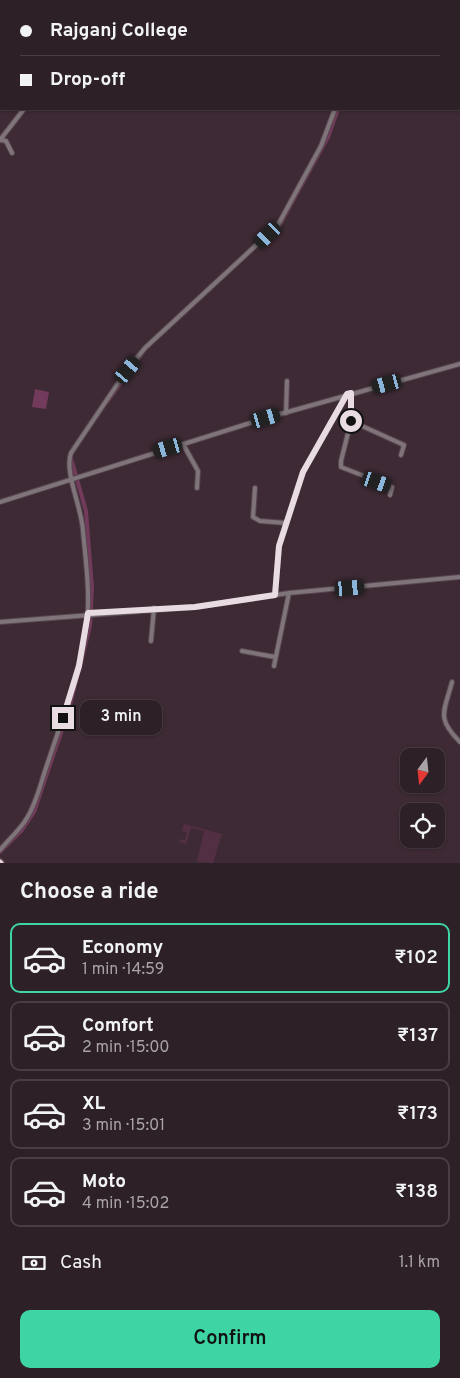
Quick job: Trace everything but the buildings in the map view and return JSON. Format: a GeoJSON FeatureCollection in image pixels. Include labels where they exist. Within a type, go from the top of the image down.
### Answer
{"type":"FeatureCollection","features":[{"type":"Feature","properties":{"kind":"street"},"geometry":{"type":"LineString","coordinates":[[12,153],[7,143],[1,140],[23,110]]}},
{"type":"Feature","properties":{"kind":"street"},"geometry":{"type":"LineString","coordinates":[[0,850],[20,827],[33,805],[79,666],[90,613],[82,514],[69,461],[71,453],[128,370],[167,327],[278,224],[321,146],[334,110]]}},
{"type":"Feature","properties":{"kind":"street"},"geometry":{"type":"LineString","coordinates":[[0,502],[349,394],[460,364]]}},
{"type":"Feature","properties":{"kind":"street"},"geometry":{"type":"LineString","coordinates":[[286,413],[287,381]]}},
{"type":"Feature","properties":{"kind":"street"},"geometry":{"type":"LineString","coordinates":[[349,394],[351,421],[341,467],[392,487],[390,494]]}},
{"type":"Feature","properties":{"kind":"street"},"geometry":{"type":"LineString","coordinates":[[275,595],[277,556],[286,523],[308,462],[349,394]]}},
{"type":"Feature","properties":{"kind":"street"},"geometry":{"type":"LineString","coordinates":[[351,421],[404,445],[401,455]]}},
{"type":"Feature","properties":{"kind":"street"},"geometry":{"type":"LineString","coordinates":[[183,444],[198,471],[197,488]]}},
{"type":"Feature","properties":{"kind":"street"},"geometry":{"type":"LineString","coordinates":[[256,488],[252,511],[254,517],[260,521],[286,523]]}},
{"type":"Feature","properties":{"kind":"street"},"geometry":{"type":"LineString","coordinates":[[0,622],[154,608],[195,607],[289,592],[460,577]]}},
{"type":"Feature","properties":{"kind":"street"},"geometry":{"type":"LineString","coordinates":[[274,666],[289,592]]}},
{"type":"Feature","properties":{"kind":"street"},"geometry":{"type":"LineString","coordinates":[[151,641],[154,608]]}},
{"type":"Feature","properties":{"kind":"street"},"geometry":{"type":"LineString","coordinates":[[242,651],[275,657]]}},
{"type":"Feature","properties":{"kind":"street"},"geometry":{"type":"LineString","coordinates":[[452,682],[443,718],[448,729],[460,742]]}},
{"type":"Feature","properties":{"kind":"shaded area"},"geometry":{"type":"Polygon","coordinates":[[[35,389],[49,392],[46,409],[32,407],[35,389]]]}},
{"type":"Feature","properties":{"kind":"shaded area"},"geometry":{"type":"Polygon","coordinates":[[[184,824],[222,834],[213,863],[197,862],[204,831],[191,828],[186,844],[179,842],[180,839],[185,840],[187,833],[182,831],[184,824]]]}},
{"type":"Feature","properties":{"kind":"waterway"},"geometry":{"type":"LineString","coordinates":[[278,228],[328,137],[338,110]]}},
{"type":"Feature","properties":{"kind":"waterway"},"geometry":{"type":"LineString","coordinates":[[107,402],[141,355]]}},
{"type":"Feature","properties":{"kind":"waterway"},"geometry":{"type":"LineString","coordinates":[[0,852],[22,830],[34,812],[69,709],[90,626],[92,588],[86,511],[71,458]]}},
{"type":"Feature","properties":{"kind":"route"},"geometry":{"type":"LineString","coordinates":[[63,718],[79,666],[88,613],[185,608],[275,595],[279,546],[303,472],[347,394],[351,393],[351,421]]}}]}
